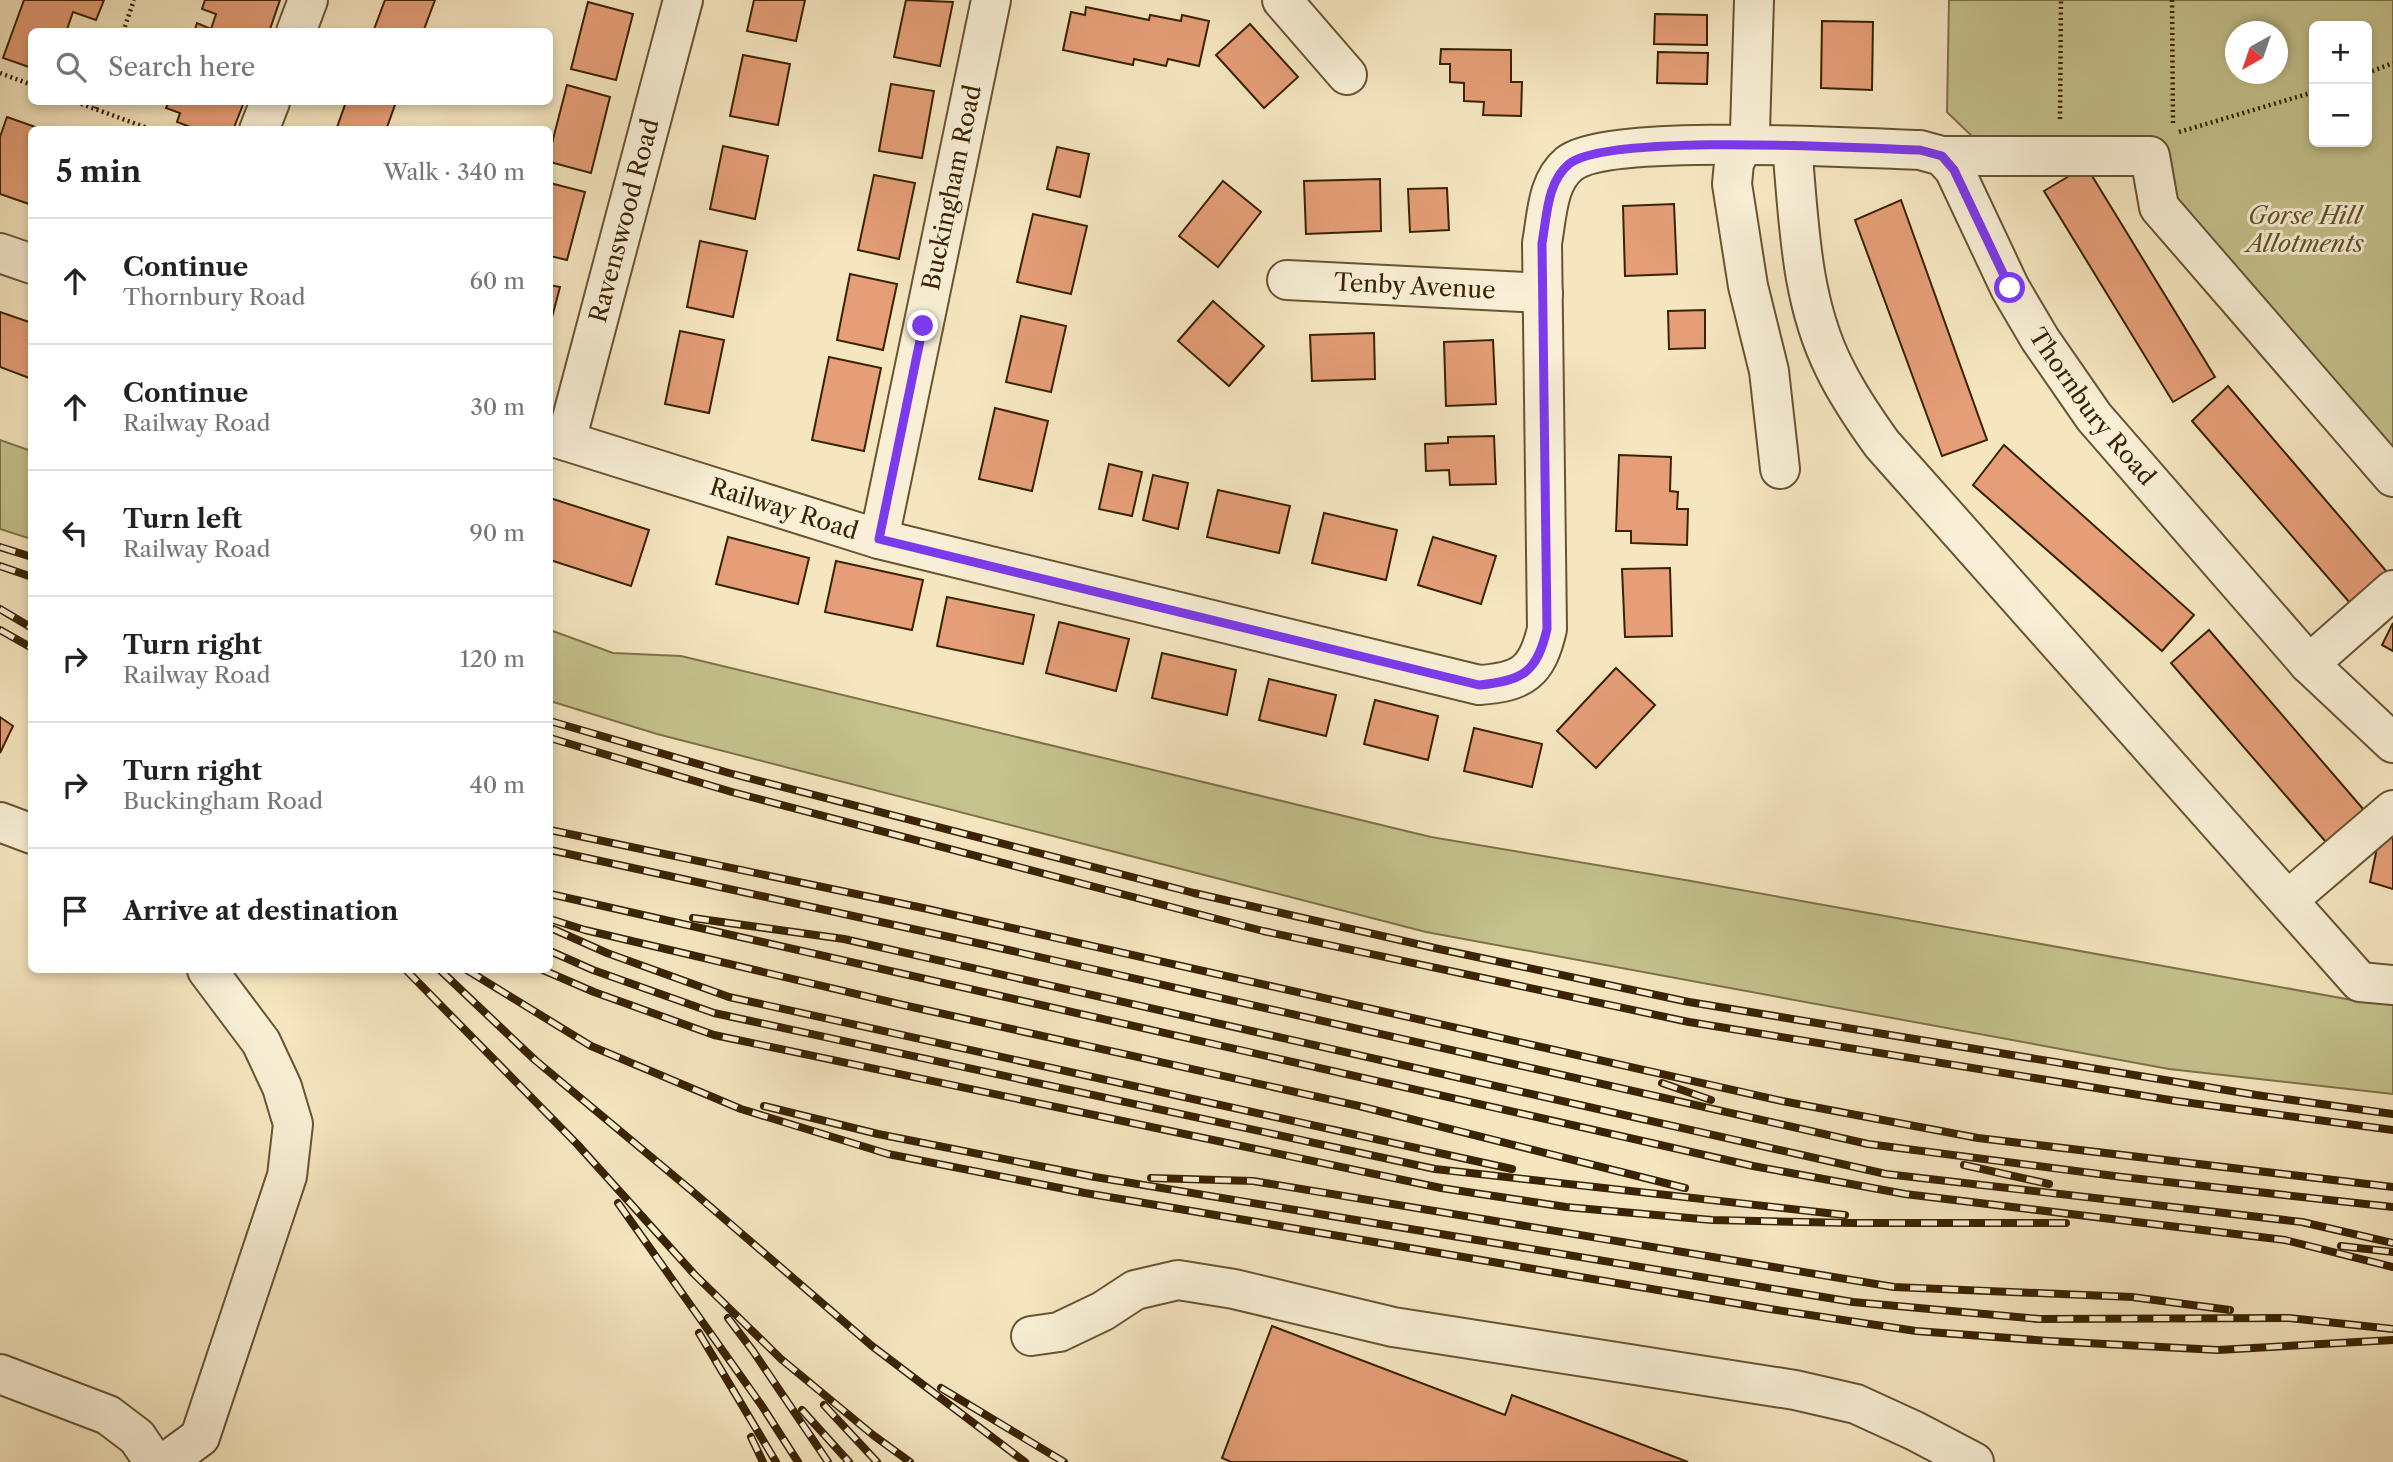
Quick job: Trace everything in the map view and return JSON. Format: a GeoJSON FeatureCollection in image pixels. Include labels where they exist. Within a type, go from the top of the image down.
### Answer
{"type":"FeatureCollection","features":[{"type":"Feature","properties":{"kind":"street"},"geometry":{"type":"LineString","coordinates":[[298,28],[308,0]]}},
{"type":"Feature","properties":{"kind":"street","name":"Ravenswood Road"},"geometry":{"type":"LineString","coordinates":[[558,439],[683,0]]}},
{"type":"Feature","properties":{"kind":"street","name":"Buckingham Road"},"geometry":{"type":"LineString","coordinates":[[879,539],[991,0]]}},
{"type":"Feature","properties":{"kind":"street"},"geometry":{"type":"LineString","coordinates":[[1282,0],[1347,75]]}},
{"type":"Feature","properties":{"kind":"street"},"geometry":{"type":"LineString","coordinates":[[1754,0],[1750,131],[1734,163],[1732,184],[1748,286],[1769,372],[1780,469]]}},
{"type":"Feature","properties":{"kind":"street"},"geometry":{"type":"LineString","coordinates":[[261,126],[269,105]]}},
{"type":"Feature","properties":{"kind":"street"},"geometry":{"type":"LineString","coordinates":[[1742,145],[1920,150],[1942,156],[2150,156],[2159,206],[2393,477]]}},
{"type":"Feature","properties":{"kind":"street","name":"Railway Road"},"geometry":{"type":"LineString","coordinates":[[558,439],[879,539],[1479,685],[1503,683],[1523,675],[1541,655],[1547,629],[1542,243],[1553,183],[1569,164],[1590,154],[1614,150],[1742,145]]}},
{"type":"Feature","properties":{"kind":"street"},"geometry":{"type":"LineString","coordinates":[[1792,146],[1802,256],[1813,309],[1833,365],[1859,413],[1882,444],[2360,982],[2393,985]]}},
{"type":"Feature","properties":{"kind":"street","name":"Thornbury Road"},"geometry":{"type":"LineString","coordinates":[[1942,156],[1964,188],[2010,288],[2065,378],[2094,417],[2309,664],[2393,743]]}},
{"type":"Feature","properties":{"kind":"street"},"geometry":{"type":"LineString","coordinates":[[0,253],[28,263]]}},
{"type":"Feature","properties":{"kind":"street","name":"Tenby Avenue"},"geometry":{"type":"LineString","coordinates":[[1287,280],[1543,293]]}},
{"type":"Feature","properties":{"kind":"street"},"geometry":{"type":"LineString","coordinates":[[2309,664],[2393,590]]}},
{"type":"Feature","properties":{"kind":"street"},"geometry":{"type":"LineString","coordinates":[[2289,900],[2393,810]]}},
{"type":"Feature","properties":{"kind":"street"},"geometry":{"type":"LineString","coordinates":[[0,822],[28,833]]}},
{"type":"Feature","properties":{"kind":"street"},"geometry":{"type":"LineString","coordinates":[[166,1462],[200,1437],[288,1176],[293,1124],[282,1087],[261,1042],[209,973]]}},
{"type":"Feature","properties":{"kind":"street"},"geometry":{"type":"LineString","coordinates":[[1031,1336],[1059,1332],[1103,1311],[1135,1290],[1178,1280],[1234,1289],[1393,1327],[1795,1390],[1856,1404],[1974,1462]]}},
{"type":"Feature","properties":{"kind":"street"},"geometry":{"type":"LineString","coordinates":[[0,1374],[108,1415],[137,1437],[154,1462]]}},
{"type":"Feature","properties":{"kind":"path"},"geometry":{"type":"LineString","coordinates":[[124,28],[134,0]]}},
{"type":"Feature","properties":{"kind":"path"},"geometry":{"type":"LineString","coordinates":[[2060,124],[2061,0]]}},
{"type":"Feature","properties":{"kind":"path"},"geometry":{"type":"LineString","coordinates":[[2172,0],[2173,134]]}},
{"type":"Feature","properties":{"kind":"path"},"geometry":{"type":"LineString","coordinates":[[2372,71],[2393,64]]}},
{"type":"Feature","properties":{"kind":"path"},"geometry":{"type":"LineString","coordinates":[[0,74],[28,84]]}},
{"type":"Feature","properties":{"kind":"path"},"geometry":{"type":"LineString","coordinates":[[85,105],[142,126]]}},
{"type":"Feature","properties":{"kind":"path"},"geometry":{"type":"LineString","coordinates":[[96,109],[98,105]]}},
{"type":"Feature","properties":{"kind":"green space","name":"Gorse Hill Allotments"},"geometry":{"type":"Polygon","coordinates":[[[1949,0],[2393,0],[2393,464],[2164,202],[2160,148],[1980,144],[1947,112],[1949,0]]]}},
{"type":"Feature","properties":{"kind":"green space"},"geometry":{"type":"Polygon","coordinates":[[[0,440],[28,450],[28,538],[0,529],[0,440]]]}},
{"type":"Feature","properties":{"kind":"green space"},"geometry":{"type":"Polygon","coordinates":[[[553,631],[613,653],[681,656],[1431,837],[2352,1000],[2393,1005],[2393,1094],[2169,1069],[1426,932],[657,734],[553,702],[553,631]]]}},
{"type":"Feature","properties":{"kind":"building"},"geometry":{"type":"Polygon","coordinates":[[[24,0],[104,0],[96,20],[73,12],[67,28],[28,28],[28,67],[3,58],[24,0]]]}},
{"type":"Feature","properties":{"kind":"building"},"geometry":{"type":"Polygon","coordinates":[[[205,0],[280,0],[270,28],[211,28],[216,14],[202,9],[205,0]]]}},
{"type":"Feature","properties":{"kind":"building"},"geometry":{"type":"Polygon","coordinates":[[[385,0],[435,0],[424,28],[374,28],[385,0]]]}},
{"type":"Feature","properties":{"kind":"building"},"geometry":{"type":"Polygon","coordinates":[[[754,0],[805,0],[796,41],[747,31],[754,0]]]}},
{"type":"Feature","properties":{"kind":"building"},"geometry":{"type":"Polygon","coordinates":[[[906,0],[953,2],[940,66],[894,57],[906,0]]]}},
{"type":"Feature","properties":{"kind":"building"},"geometry":{"type":"Polygon","coordinates":[[[588,2],[633,14],[616,80],[571,69],[588,2]]]}},
{"type":"Feature","properties":{"kind":"building"},"geometry":{"type":"Polygon","coordinates":[[[1086,7],[1149,20],[1150,15],[1181,21],[1182,15],[1209,21],[1199,66],[1168,59],[1166,66],[1134,59],[1133,65],[1063,50],[1071,12],[1085,15],[1086,7]]]}},
{"type":"Feature","properties":{"kind":"building"},"geometry":{"type":"Polygon","coordinates":[[[1655,14],[1707,15],[1707,45],[1654,44],[1655,14]]]}},
{"type":"Feature","properties":{"kind":"building"},"geometry":{"type":"Polygon","coordinates":[[[1822,21],[1873,22],[1872,90],[1821,88],[1822,21]]]}},
{"type":"Feature","properties":{"kind":"building"},"geometry":{"type":"Polygon","coordinates":[[[197,23],[209,28],[195,28],[197,23]]]}},
{"type":"Feature","properties":{"kind":"building"},"geometry":{"type":"Polygon","coordinates":[[[1250,24],[1298,77],[1264,108],[1216,55],[1250,24]]]}},
{"type":"Feature","properties":{"kind":"building"},"geometry":{"type":"Polygon","coordinates":[[[1441,49],[1511,50],[1511,82],[1522,82],[1521,116],[1483,115],[1484,102],[1464,101],[1464,83],[1450,82],[1450,64],[1440,64],[1441,49]]]}},
{"type":"Feature","properties":{"kind":"building"},"geometry":{"type":"Polygon","coordinates":[[[1658,52],[1708,53],[1707,84],[1657,83],[1658,52]]]}},
{"type":"Feature","properties":{"kind":"building"},"geometry":{"type":"Polygon","coordinates":[[[743,55],[790,64],[778,125],[730,116],[743,55]]]}},
{"type":"Feature","properties":{"kind":"building"},"geometry":{"type":"Polygon","coordinates":[[[891,84],[934,91],[922,158],[879,151],[891,84]]]}},
{"type":"Feature","properties":{"kind":"building"},"geometry":{"type":"Polygon","coordinates":[[[567,85],[610,97],[591,173],[553,163],[553,139],[567,85]]]}},
{"type":"Feature","properties":{"kind":"building"},"geometry":{"type":"Polygon","coordinates":[[[168,105],[243,105],[235,126],[188,126],[177,122],[180,113],[166,108],[168,105]]]}},
{"type":"Feature","properties":{"kind":"building"},"geometry":{"type":"Polygon","coordinates":[[[345,105],[395,105],[387,126],[337,126],[345,105]]]}},
{"type":"Feature","properties":{"kind":"building"},"geometry":{"type":"Polygon","coordinates":[[[7,117],[32,126],[28,126],[28,204],[0,194],[0,137],[7,117]]]}},
{"type":"Feature","properties":{"kind":"building"},"geometry":{"type":"Polygon","coordinates":[[[723,146],[768,156],[755,219],[710,209],[723,146]]]}},
{"type":"Feature","properties":{"kind":"building"},"geometry":{"type":"Polygon","coordinates":[[[1057,147],[1089,154],[1080,197],[1047,189],[1057,147]]]}},
{"type":"Feature","properties":{"kind":"building"},"geometry":{"type":"Polygon","coordinates":[[[2086,166],[2215,377],[2173,402],[2044,191],[2086,166]]]}},
{"type":"Feature","properties":{"kind":"building"},"geometry":{"type":"Polygon","coordinates":[[[874,175],[915,183],[899,259],[858,250],[874,175]]]}},
{"type":"Feature","properties":{"kind":"building"},"geometry":{"type":"Polygon","coordinates":[[[1380,179],[1381,231],[1306,234],[1304,181],[1380,179]]]}},
{"type":"Feature","properties":{"kind":"building"},"geometry":{"type":"Polygon","coordinates":[[[1223,181],[1261,212],[1218,267],[1179,236],[1223,181]]]}},
{"type":"Feature","properties":{"kind":"building"},"geometry":{"type":"Polygon","coordinates":[[[553,184],[585,192],[567,260],[553,257],[553,184]]]}},
{"type":"Feature","properties":{"kind":"building"},"geometry":{"type":"Polygon","coordinates":[[[1447,188],[1449,230],[1410,232],[1408,189],[1447,188]]]}},
{"type":"Feature","properties":{"kind":"building"},"geometry":{"type":"Polygon","coordinates":[[[1901,200],[1987,440],[1942,456],[1855,220],[1901,200]]]}},
{"type":"Feature","properties":{"kind":"building"},"geometry":{"type":"Polygon","coordinates":[[[1674,204],[1677,274],[1625,276],[1623,206],[1674,204]]]}},
{"type":"Feature","properties":{"kind":"building"},"geometry":{"type":"Polygon","coordinates":[[[1033,214],[1087,226],[1071,294],[1017,282],[1033,214]]]}},
{"type":"Feature","properties":{"kind":"building"},"geometry":{"type":"Polygon","coordinates":[[[700,241],[747,251],[733,317],[687,307],[700,241]]]}},
{"type":"Feature","properties":{"kind":"building"},"geometry":{"type":"Polygon","coordinates":[[[850,274],[897,284],[883,350],[837,340],[850,274]]]}},
{"type":"Feature","properties":{"kind":"building"},"geometry":{"type":"Polygon","coordinates":[[[553,286],[560,287],[553,314],[553,286]]]}},
{"type":"Feature","properties":{"kind":"building"},"geometry":{"type":"Polygon","coordinates":[[[1213,301],[1264,346],[1229,386],[1178,341],[1213,301]]]}},
{"type":"Feature","properties":{"kind":"building"},"geometry":{"type":"Polygon","coordinates":[[[1705,310],[1705,348],[1669,349],[1668,311],[1705,310]]]}},
{"type":"Feature","properties":{"kind":"building"},"geometry":{"type":"Polygon","coordinates":[[[0,312],[28,322],[28,378],[0,367],[0,312]]]}},
{"type":"Feature","properties":{"kind":"building"},"geometry":{"type":"Polygon","coordinates":[[[1021,316],[1066,326],[1051,392],[1006,382],[1021,316]]]}},
{"type":"Feature","properties":{"kind":"building"},"geometry":{"type":"Polygon","coordinates":[[[680,331],[724,340],[709,413],[665,404],[680,331]]]}},
{"type":"Feature","properties":{"kind":"building"},"geometry":{"type":"Polygon","coordinates":[[[1374,333],[1375,379],[1312,381],[1310,335],[1374,333]]]}},
{"type":"Feature","properties":{"kind":"building"},"geometry":{"type":"Polygon","coordinates":[[[1493,340],[1496,404],[1446,406],[1444,342],[1493,340]]]}},
{"type":"Feature","properties":{"kind":"building"},"geometry":{"type":"Polygon","coordinates":[[[829,357],[881,368],[864,451],[812,440],[829,357]]]}},
{"type":"Feature","properties":{"kind":"building"},"geometry":{"type":"Polygon","coordinates":[[[2228,386],[2393,579],[2357,611],[2192,421],[2228,386]]]}},
{"type":"Feature","properties":{"kind":"building"},"geometry":{"type":"Polygon","coordinates":[[[995,408],[1048,421],[1032,491],[979,479],[995,408]]]}},
{"type":"Feature","properties":{"kind":"building"},"geometry":{"type":"Polygon","coordinates":[[[1494,436],[1496,484],[1450,485],[1449,470],[1426,471],[1425,444],[1448,443],[1448,437],[1494,436]]]}},
{"type":"Feature","properties":{"kind":"building"},"geometry":{"type":"Polygon","coordinates":[[[2004,445],[2194,615],[2162,651],[1973,485],[2004,445]]]}},
{"type":"Feature","properties":{"kind":"building"},"geometry":{"type":"Polygon","coordinates":[[[1619,455],[1671,457],[1670,491],[1678,492],[1677,509],[1688,509],[1687,545],[1631,543],[1631,531],[1616,531],[1619,455]]]}},
{"type":"Feature","properties":{"kind":"building"},"geometry":{"type":"Polygon","coordinates":[[[1109,464],[1142,472],[1132,516],[1099,509],[1109,464]]]}},
{"type":"Feature","properties":{"kind":"building"},"geometry":{"type":"Polygon","coordinates":[[[1153,475],[1188,483],[1178,529],[1143,520],[1153,475]]]}},
{"type":"Feature","properties":{"kind":"building"},"geometry":{"type":"Polygon","coordinates":[[[1218,490],[1290,506],[1279,553],[1207,537],[1218,490]]]}},
{"type":"Feature","properties":{"kind":"building"},"geometry":{"type":"Polygon","coordinates":[[[553,499],[649,530],[631,586],[553,561],[553,499]]]}},
{"type":"Feature","properties":{"kind":"building"},"geometry":{"type":"Polygon","coordinates":[[[1324,513],[1397,530],[1386,580],[1312,563],[1324,513]]]}},
{"type":"Feature","properties":{"kind":"building"},"geometry":{"type":"Polygon","coordinates":[[[728,537],[809,558],[798,604],[716,584],[728,537]]]}},
{"type":"Feature","properties":{"kind":"building"},"geometry":{"type":"Polygon","coordinates":[[[1433,537],[1496,556],[1481,604],[1418,585],[1433,537]]]}},
{"type":"Feature","properties":{"kind":"building"},"geometry":{"type":"Polygon","coordinates":[[[836,561],[923,580],[912,630],[825,612],[836,561]]]}},
{"type":"Feature","properties":{"kind":"building"},"geometry":{"type":"Polygon","coordinates":[[[1670,568],[1672,636],[1625,637],[1622,569],[1670,568]]]}},
{"type":"Feature","properties":{"kind":"building"},"geometry":{"type":"Polygon","coordinates":[[[947,597],[1034,615],[1023,664],[937,646],[947,597]]]}},
{"type":"Feature","properties":{"kind":"building"},"geometry":{"type":"Polygon","coordinates":[[[1059,622],[1129,639],[1116,691],[1046,673],[1059,622]]]}},
{"type":"Feature","properties":{"kind":"building"},"geometry":{"type":"Polygon","coordinates":[[[2393,623],[2393,651],[2382,645],[2393,623]]]}},
{"type":"Feature","properties":{"kind":"building"},"geometry":{"type":"Polygon","coordinates":[[[2209,630],[2370,817],[2332,849],[2171,663],[2209,630]]]}},
{"type":"Feature","properties":{"kind":"building"},"geometry":{"type":"Polygon","coordinates":[[[1162,653],[1236,670],[1227,715],[1152,698],[1162,653]]]}},
{"type":"Feature","properties":{"kind":"building"},"geometry":{"type":"Polygon","coordinates":[[[1616,668],[1655,705],[1596,768],[1557,731],[1616,668]]]}},
{"type":"Feature","properties":{"kind":"building"},"geometry":{"type":"Polygon","coordinates":[[[1269,679],[1336,695],[1326,736],[1259,720],[1269,679]]]}},
{"type":"Feature","properties":{"kind":"building"},"geometry":{"type":"Polygon","coordinates":[[[1375,700],[1438,716],[1428,760],[1364,744],[1375,700]]]}},
{"type":"Feature","properties":{"kind":"building"},"geometry":{"type":"Polygon","coordinates":[[[0,717],[13,726],[0,753],[0,717]]]}},
{"type":"Feature","properties":{"kind":"building"},"geometry":{"type":"Polygon","coordinates":[[[1474,728],[1542,744],[1532,787],[1464,771],[1474,728]]]}},
{"type":"Feature","properties":{"kind":"building"},"geometry":{"type":"Polygon","coordinates":[[[2380,833],[2393,837],[2393,889],[2370,882],[2380,833]]]}},
{"type":"Feature","properties":{"kind":"building"},"geometry":{"type":"Polygon","coordinates":[[[1272,1326],[1505,1415],[1512,1395],[1688,1462],[1231,1462],[1222,1458],[1272,1326]]]}},
{"type":"Feature","properties":{"kind":"railway"},"geometry":{"type":"LineString","coordinates":[[0,547],[28,556]]}},
{"type":"Feature","properties":{"kind":"railway"},"geometry":{"type":"LineString","coordinates":[[0,566],[28,576]]}},
{"type":"Feature","properties":{"kind":"railway"},"geometry":{"type":"LineString","coordinates":[[0,609],[28,626]]}},
{"type":"Feature","properties":{"kind":"railway"},"geometry":{"type":"LineString","coordinates":[[0,630],[28,646]]}},
{"type":"Feature","properties":{"kind":"railway"},"geometry":{"type":"LineString","coordinates":[[553,722],[729,773],[1194,893],[1439,949],[1689,1002],[2256,1095],[2393,1114]]}},
{"type":"Feature","properties":{"kind":"railway"},"geometry":{"type":"LineString","coordinates":[[553,739],[732,792],[1263,931],[1689,1022],[2176,1101],[2393,1130]]}},
{"type":"Feature","properties":{"kind":"railway"},"geometry":{"type":"LineString","coordinates":[[553,831],[923,908],[1782,1101],[1978,1138],[2393,1187]]}},
{"type":"Feature","properties":{"kind":"railway"},"geometry":{"type":"LineString","coordinates":[[553,851],[986,945],[1868,1144],[2122,1177],[2393,1207]]}},
{"type":"Feature","properties":{"kind":"railway"},"geometry":{"type":"LineString","coordinates":[[553,895],[1753,1166],[1905,1194],[2285,1240],[2393,1267]]}},
{"type":"Feature","properties":{"kind":"railway"},"geometry":{"type":"LineString","coordinates":[[693,918],[844,939],[1886,1174],[2302,1222],[2393,1243]]}},
{"type":"Feature","properties":{"kind":"railway"},"geometry":{"type":"LineString","coordinates":[[553,920],[585,930],[903,1005],[1359,1106],[1685,1188]]}},
{"type":"Feature","properties":{"kind":"railway"},"geometry":{"type":"LineString","coordinates":[[553,929],[607,953],[729,997],[1512,1169]]}},
{"type":"Feature","properties":{"kind":"railway"},"geometry":{"type":"LineString","coordinates":[[553,952],[593,970],[714,1013],[1435,1169],[1845,1215]]}},
{"type":"Feature","properties":{"kind":"railway"},"geometry":{"type":"LineString","coordinates":[[409,973],[577,1144],[694,1274],[781,1359],[910,1462]]}},
{"type":"Feature","properties":{"kind":"railway"},"geometry":{"type":"LineString","coordinates":[[443,973],[535,1060],[872,1346],[1025,1462]]}},
{"type":"Feature","properties":{"kind":"railway"},"geometry":{"type":"LineString","coordinates":[[472,973],[591,1046],[741,1109],[888,1154],[1085,1193],[1770,1309],[1916,1331],[2218,1350],[2393,1340]]}},
{"type":"Feature","properties":{"kind":"railway"},"geometry":{"type":"LineString","coordinates":[[550,973],[594,992],[714,1035],[1441,1188],[1566,1207],[1712,1220],[2066,1223]]}},
{"type":"Feature","properties":{"kind":"railway"},"geometry":{"type":"LineString","coordinates":[[1662,1083],[1711,1100]]}},
{"type":"Feature","properties":{"kind":"railway"},"geometry":{"type":"LineString","coordinates":[[764,1106],[878,1134],[1095,1177],[1853,1302],[2039,1319],[2289,1318],[2393,1329]]}},
{"type":"Feature","properties":{"kind":"railway"},"geometry":{"type":"LineString","coordinates":[[1964,1165],[2049,1184]]}},
{"type":"Feature","properties":{"kind":"railway"},"geometry":{"type":"LineString","coordinates":[[1151,1178],[1253,1181],[1894,1287],[2132,1297],[2230,1310]]}},
{"type":"Feature","properties":{"kind":"railway"},"geometry":{"type":"LineString","coordinates":[[618,1203],[762,1406],[798,1462]]}},
{"type":"Feature","properties":{"kind":"railway"},"geometry":{"type":"LineString","coordinates":[[2341,1246],[2393,1252]]}},
{"type":"Feature","properties":{"kind":"railway"},"geometry":{"type":"LineString","coordinates":[[728,1318],[828,1462]]}},
{"type":"Feature","properties":{"kind":"railway"},"geometry":{"type":"LineString","coordinates":[[699,1333],[776,1462]]}},
{"type":"Feature","properties":{"kind":"railway"},"geometry":{"type":"LineString","coordinates":[[941,1388],[1064,1462]]}},
{"type":"Feature","properties":{"kind":"railway"},"geometry":{"type":"LineString","coordinates":[[824,1405],[877,1462]]}},
{"type":"Feature","properties":{"kind":"railway"},"geometry":{"type":"LineString","coordinates":[[802,1410],[849,1462]]}},
{"type":"Feature","properties":{"kind":"railway"},"geometry":{"type":"LineString","coordinates":[[751,1437],[763,1462]]}},
{"type":"Feature","properties":{"kind":"route"},"geometry":{"type":"LineString","coordinates":[[923,326],[879,539],[1479,685],[1503,683],[1523,675],[1541,655],[1547,629],[1542,243],[1553,183],[1569,164],[1590,154],[1614,150],[1742,145],[1920,150],[1942,156],[1964,188],[2010,288]]}}]}
